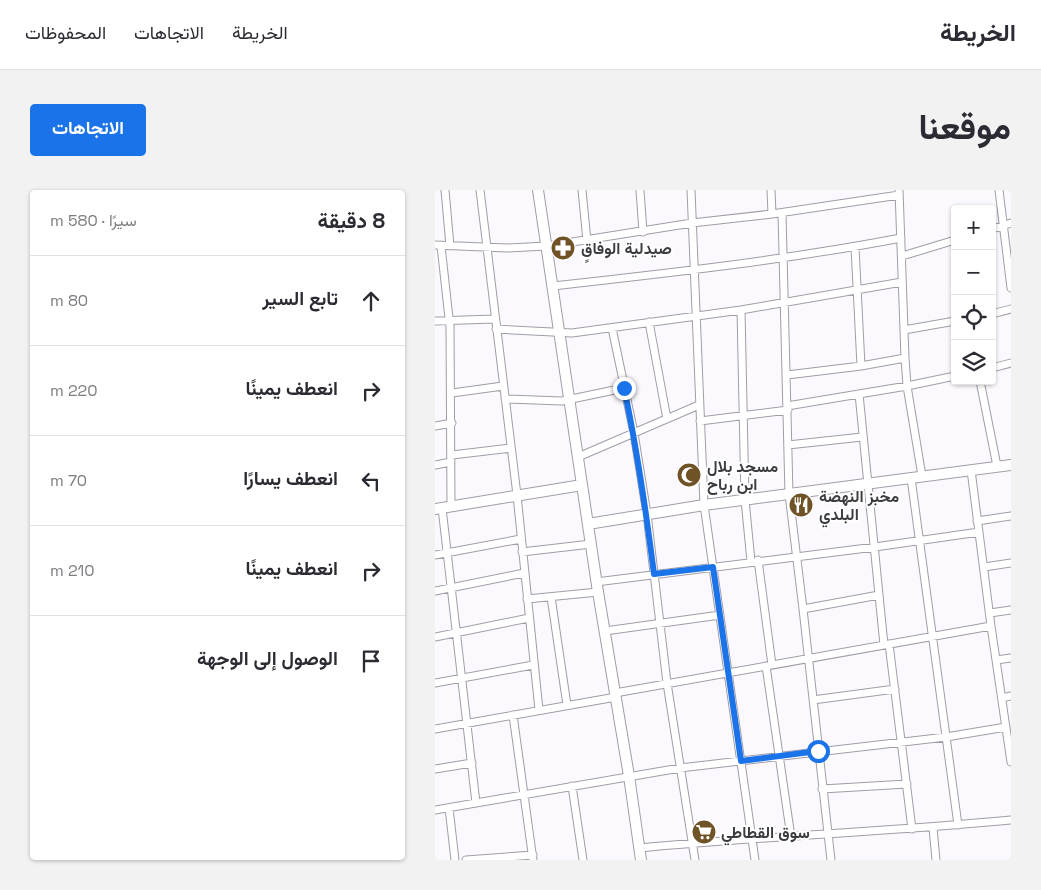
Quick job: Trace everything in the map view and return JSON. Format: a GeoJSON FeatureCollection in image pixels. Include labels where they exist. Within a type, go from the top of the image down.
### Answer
{"type":"FeatureCollection","features":[{"type":"Feature","properties":{"kind":"street"},"geometry":{"type":"LineString","coordinates":[[445,190],[450,246]]}},
{"type":"Feature","properties":{"kind":"street"},"geometry":{"type":"LineString","coordinates":[[480,190],[494,319],[517,495],[539,710]]}},
{"type":"Feature","properties":{"kind":"street"},"geometry":{"type":"LineString","coordinates":[[538,190],[597,587],[629,776],[641,860]]}},
{"type":"Feature","properties":{"kind":"street"},"geometry":{"type":"LineString","coordinates":[[582,190],[587,241]]}},
{"type":"Feature","properties":{"kind":"street"},"geometry":{"type":"LineString","coordinates":[[640,190],[643,232]]}},
{"type":"Feature","properties":{"kind":"street"},"geometry":{"type":"LineString","coordinates":[[691,190],[704,505],[755,860]]}},
{"type":"Feature","properties":{"kind":"street"},"geometry":{"type":"LineString","coordinates":[[771,190],[772,214]]}},
{"type":"Feature","properties":{"kind":"street"},"geometry":{"type":"LineString","coordinates":[[999,190],[1011,288]]}},
{"type":"Feature","properties":{"kind":"street"},"geometry":{"type":"LineString","coordinates":[[476,803],[443,508],[451,459],[452,393],[450,320],[438,246],[547,246],[692,224],[782,213],[899,192],[905,358],[917,477],[921,540],[958,825]]}},
{"type":"Feature","properties":{"kind":"street"},"geometry":{"type":"LineString","coordinates":[[782,213],[789,494],[831,860]]}},
{"type":"Feature","properties":{"kind":"street"},"geometry":{"type":"LineString","coordinates":[[996,228],[1011,223]]}},
{"type":"Feature","properties":{"kind":"street"},"geometry":{"type":"LineString","coordinates":[[553,286],[784,258],[901,238]]}},
{"type":"Feature","properties":{"kind":"street"},"geometry":{"type":"LineString","coordinates":[[902,256],[951,241]]}},
{"type":"Feature","properties":{"kind":"street"},"geometry":{"type":"LineString","coordinates":[[855,247],[861,366]]}},
{"type":"Feature","properties":{"kind":"street"},"geometry":{"type":"LineString","coordinates":[[496,329],[572,333],[741,310],[902,282]]}},
{"type":"Feature","properties":{"kind":"street"},"geometry":{"type":"LineString","coordinates":[[996,313],[1011,309]]}},
{"type":"Feature","properties":{"kind":"street"},"geometry":{"type":"LineString","coordinates":[[741,310],[745,500],[791,837]]}},
{"type":"Feature","properties":{"kind":"street"},"geometry":{"type":"LineString","coordinates":[[435,321],[494,319]]}},
{"type":"Feature","properties":{"kind":"street"},"geometry":{"type":"LineString","coordinates":[[649,322],[667,419]]}},
{"type":"Feature","properties":{"kind":"street"},"geometry":{"type":"LineString","coordinates":[[904,330],[951,322]]}},
{"type":"Feature","properties":{"kind":"street"},"geometry":{"type":"LineString","coordinates":[[613,328],[634,433],[647,514],[667,683],[695,860]]}},
{"type":"Feature","properties":{"kind":"street"},"geometry":{"type":"LineString","coordinates":[[787,375],[861,366],[905,358]]}},
{"type":"Feature","properties":{"kind":"street"},"geometry":{"type":"LineString","coordinates":[[996,367],[1011,363]]}},
{"type":"Feature","properties":{"kind":"street"},"geometry":{"type":"LineString","coordinates":[[700,421],[788,408],[951,377]]}},
{"type":"Feature","properties":{"kind":"street"},"geometry":{"type":"LineString","coordinates":[[982,385],[997,466]]}},
{"type":"Feature","properties":{"kind":"street"},"geometry":{"type":"LineString","coordinates":[[452,393],[503,386]]}},
{"type":"Feature","properties":{"kind":"street"},"geometry":{"type":"LineString","coordinates":[[505,399],[569,400],[624,388]]}},
{"type":"Feature","properties":{"kind":"street"},"geometry":{"type":"LineString","coordinates":[[859,394],[879,595],[895,689],[912,829]]}},
{"type":"Feature","properties":{"kind":"street"},"geometry":{"type":"LineString","coordinates":[[579,457],[699,405]]}},
{"type":"Feature","properties":{"kind":"street"},"geometry":{"type":"LineString","coordinates":[[435,426],[452,423]]}},
{"type":"Feature","properties":{"kind":"street"},"geometry":{"type":"LineString","coordinates":[[788,445],[862,437]]}},
{"type":"Feature","properties":{"kind":"street"},"geometry":{"type":"LineString","coordinates":[[435,465],[451,459],[511,448]]}},
{"type":"Feature","properties":{"kind":"street"},"geometry":{"type":"LineString","coordinates":[[588,524],[704,505],[1011,464]]}},
{"type":"Feature","properties":{"kind":"street"},"geometry":{"type":"LineString","coordinates":[[971,470],[1011,762]]}},
{"type":"Feature","properties":{"kind":"street"},"geometry":{"type":"LineString","coordinates":[[443,508],[583,485]]}},
{"type":"Feature","properties":{"kind":"street"},"geometry":{"type":"LineString","coordinates":[[977,521],[1011,516]]}},
{"type":"Feature","properties":{"kind":"street"},"geometry":{"type":"LineString","coordinates":[[527,599],[551,597],[654,574],[875,547],[979,532]]}},
{"type":"Feature","properties":{"kind":"street"},"geometry":{"type":"LineString","coordinates":[[435,555],[521,538]]}},
{"type":"Feature","properties":{"kind":"street"},"geometry":{"type":"LineString","coordinates":[[522,552],[591,544]]}},
{"type":"Feature","properties":{"kind":"street"},"geometry":{"type":"LineString","coordinates":[[984,567],[1011,563]]}},
{"type":"Feature","properties":{"kind":"street"},"geometry":{"type":"LineString","coordinates":[[435,590],[525,573]]}},
{"type":"Feature","properties":{"kind":"street"},"geometry":{"type":"LineString","coordinates":[[803,609],[879,595]]}},
{"type":"Feature","properties":{"kind":"street"},"geometry":{"type":"LineString","coordinates":[[551,597],[567,705]]}},
{"type":"Feature","properties":{"kind":"street"},"geometry":{"type":"LineString","coordinates":[[990,613],[1011,610]]}},
{"type":"Feature","properties":{"kind":"street"},"geometry":{"type":"LineString","coordinates":[[605,631],[720,615]]}},
{"type":"Feature","properties":{"kind":"street"},"geometry":{"type":"LineString","coordinates":[[435,637],[529,618]]}},
{"type":"Feature","properties":{"kind":"street"},"geometry":{"type":"LineString","coordinates":[[435,728],[567,705],[667,683],[991,626]]}},
{"type":"Feature","properties":{"kind":"street"},"geometry":{"type":"LineString","coordinates":[[997,660],[1011,658]]}},
{"type":"Feature","properties":{"kind":"street"},"geometry":{"type":"LineString","coordinates":[[435,683],[533,665]]}},
{"type":"Feature","properties":{"kind":"street"},"geometry":{"type":"LineString","coordinates":[[813,700],[895,689]]}},
{"type":"Feature","properties":{"kind":"street"},"geometry":{"type":"LineString","coordinates":[[1002,698],[1011,696]]}},
{"type":"Feature","properties":{"kind":"street"},"geometry":{"type":"LineString","coordinates":[[466,860],[533,857],[513,715]]}},
{"type":"Feature","properties":{"kind":"street"},"geometry":{"type":"LineString","coordinates":[[435,810],[680,768],[901,741],[1008,732]]}},
{"type":"Feature","properties":{"kind":"street"},"geometry":{"type":"LineString","coordinates":[[435,769],[472,763]]}},
{"type":"Feature","properties":{"kind":"street"},"geometry":{"type":"LineString","coordinates":[[822,789],[907,784]]}},
{"type":"Feature","properties":{"kind":"street"},"geometry":{"type":"LineString","coordinates":[[572,786],[583,860]]}},
{"type":"Feature","properties":{"kind":"street"},"geometry":{"type":"LineString","coordinates":[[449,808],[455,860]]}},
{"type":"Feature","properties":{"kind":"street"},"geometry":{"type":"LineString","coordinates":[[640,848],[933,828],[1011,820]]}},
{"type":"Feature","properties":{"kind":"street"},"geometry":{"type":"LineString","coordinates":[[933,828],[935,860]]}},
{"type":"Feature","properties":{"kind":"place","name":"صيدلية الوفاقٍ"},"geometry":{"type":"Point","coordinates":[563,248]}},
{"type":"Feature","properties":{"kind":"place","name":"مسجد بلال ابن رباح"},"geometry":{"type":"Point","coordinates":[689,475]}},
{"type":"Feature","properties":{"kind":"place","name":"مخبز النهضة البلدي"},"geometry":{"type":"Point","coordinates":[801,505]}},
{"type":"Feature","properties":{"kind":"place","name":"سوق القطاطي"},"geometry":{"type":"Point","coordinates":[704,832]}},
{"type":"Feature","properties":{"kind":"route"},"geometry":{"type":"LineString","coordinates":[[624,388],[634,433],[654,574],[713,567],[741,761],[818,751]]}}]}
